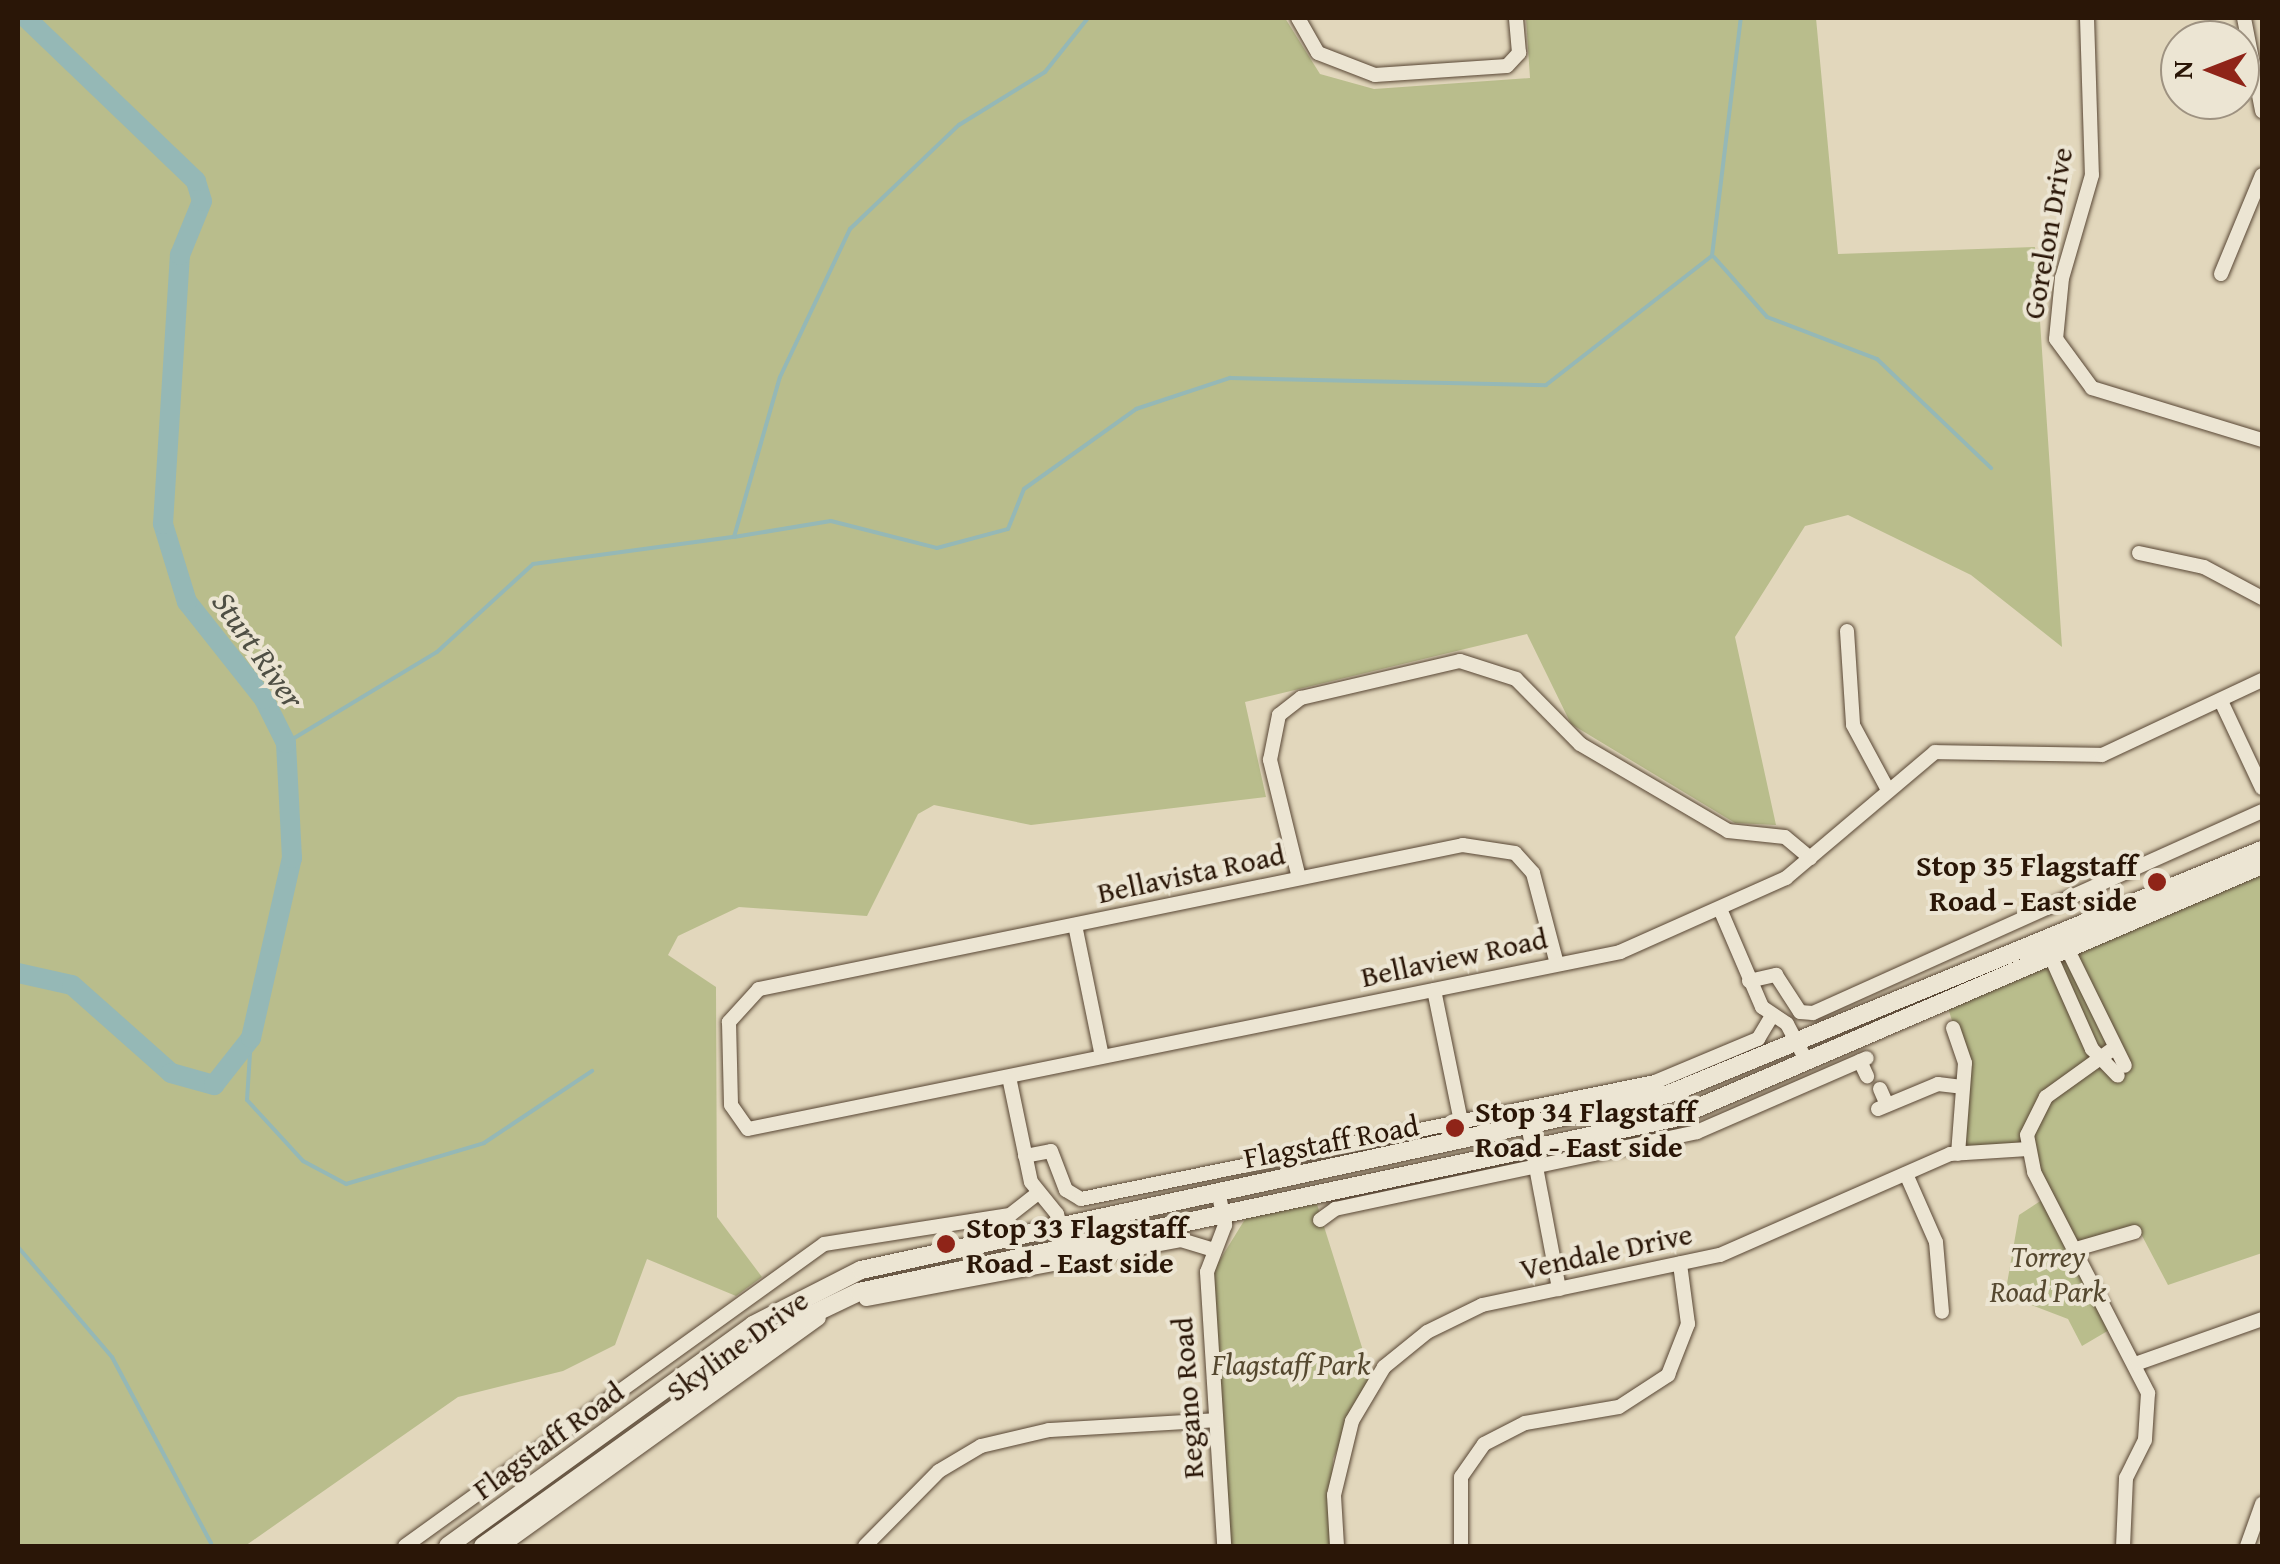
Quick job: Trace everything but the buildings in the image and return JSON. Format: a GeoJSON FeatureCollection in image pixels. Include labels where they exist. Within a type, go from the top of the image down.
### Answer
{"type":"FeatureCollection","features":[{"type":"Feature","properties":{"kind":"main road","name":"Flagstaff Road"},"geometry":{"type":"LineString","coordinates":[[448,1546],[753,1325],[809,1295],[907,1256],[1060,1224],[1532,1148],[1674,1118],[1803,1053],[2262,850]]}},
{"type":"Feature","properties":{"kind":"main road","name":"Flagstaff Road"},"geometry":{"type":"LineString","coordinates":[[2054,942],[2262,865]]}},
{"type":"Feature","properties":{"kind":"main road","name":"Flagstaff Road"},"geometry":{"type":"LineString","coordinates":[[484,1546],[825,1306],[1220,1200]]}},
{"type":"Feature","properties":{"kind":"street"},"geometry":{"type":"LineString","coordinates":[[1298,18],[1318,53],[1375,75],[1507,66],[1519,53],[1516,18]]}},
{"type":"Feature","properties":{"kind":"street","name":"Gorelon Drive"},"geometry":{"type":"LineString","coordinates":[[2087,18],[2092,175],[2062,278],[2056,339],[2092,388],[2262,440]]}},
{"type":"Feature","properties":{"kind":"street"},"geometry":{"type":"LineString","coordinates":[[2244,18],[2262,112]]}},
{"type":"Feature","properties":{"kind":"street"},"geometry":{"type":"LineString","coordinates":[[2222,274],[2262,176]]}},
{"type":"Feature","properties":{"kind":"street"},"geometry":{"type":"LineString","coordinates":[[2139,554],[2204,567],[2262,598]]}},
{"type":"Feature","properties":{"kind":"street"},"geometry":{"type":"LineString","coordinates":[[1847,631],[1853,725],[1888,790]]}},
{"type":"Feature","properties":{"kind":"street"},"geometry":{"type":"LineString","coordinates":[[1299,878],[1270,760],[1279,715],[1301,698],[1460,662],[1516,679],[1580,744],[1712,822],[1785,837],[1810,858]]}},
{"type":"Feature","properties":{"kind":"street","name":"Bellaview Road"},"geometry":{"type":"LineString","coordinates":[[759,989],[729,1022],[730,1105],[748,1128],[1620,952],[1720,908],[1810,858],[1888,790],[1948,748],[2074,760],[2160,735],[2262,680]]}},
{"type":"Feature","properties":{"kind":"street"},"geometry":{"type":"LineString","coordinates":[[2221,702],[2262,788]]}},
{"type":"Feature","properties":{"kind":"street"},"geometry":{"type":"LineString","coordinates":[[1750,981],[1776,975],[1800,1012],[1813,1014],[2262,811]]}},
{"type":"Feature","properties":{"kind":"street","name":"Bellavista Road"},"geometry":{"type":"LineString","coordinates":[[759,989],[1299,878],[1489,844],[1533,874],[1557,964]]}},
{"type":"Feature","properties":{"kind":"street"},"geometry":{"type":"LineString","coordinates":[[1720,908],[1750,981],[1772,1016],[1803,1053]]}},
{"type":"Feature","properties":{"kind":"street"},"geometry":{"type":"LineString","coordinates":[[1075,925],[1102,1056]]}},
{"type":"Feature","properties":{"kind":"street"},"geometry":{"type":"LineString","coordinates":[[2054,942],[2104,1054],[2122,1071]]}},
{"type":"Feature","properties":{"kind":"street"},"geometry":{"type":"LineString","coordinates":[[1434,990],[1462,1120]]}},
{"type":"Feature","properties":{"kind":"street","name":"Flagstaff Road"},"geometry":{"type":"LineString","coordinates":[[1025,1156],[1052,1151],[1066,1190],[1081,1198],[1655,1082],[1758,1038],[1772,1016]]}},
{"type":"Feature","properties":{"kind":"street"},"geometry":{"type":"LineString","coordinates":[[1953,1028],[1965,1063],[1958,1154]]}},
{"type":"Feature","properties":{"kind":"street"},"geometry":{"type":"LineString","coordinates":[[2104,1054],[2046,1097],[2028,1149],[2076,1250],[2138,1363],[2149,1417],[2126,1478],[2124,1546]]}},
{"type":"Feature","properties":{"kind":"street"},"geometry":{"type":"LineString","coordinates":[[1320,1220],[1335,1209],[1532,1148],[1697,1132],[1864,1059],[1867,1076]]}},
{"type":"Feature","properties":{"kind":"street"},"geometry":{"type":"LineString","coordinates":[[1010,1076],[1025,1156],[1037,1194],[1060,1224],[1064,1243]]}},
{"type":"Feature","properties":{"kind":"street"},"geometry":{"type":"LineString","coordinates":[[1880,1089],[1882,1107],[1938,1084],[1962,1087]]}},
{"type":"Feature","properties":{"kind":"street"},"geometry":{"type":"LineString","coordinates":[[1532,1148],[1560,1288]]}},
{"type":"Feature","properties":{"kind":"street","name":"Vendale Drive"},"geometry":{"type":"LineString","coordinates":[[1336,1546],[1340,1459],[1384,1367],[1452,1318],[1560,1288],[1680,1264],[1958,1154],[2028,1149]]}},
{"type":"Feature","properties":{"kind":"street"},"geometry":{"type":"LineString","coordinates":[[1906,1174],[1936,1242],[1942,1312]]}},
{"type":"Feature","properties":{"kind":"street"},"geometry":{"type":"LineString","coordinates":[[405,1546],[824,1244],[1010,1215],[1037,1194]]}},
{"type":"Feature","properties":{"kind":"street","name":"Regano Road"},"geometry":{"type":"LineString","coordinates":[[1220,1200],[1225,1225],[1211,1249],[1224,1546]]}},
{"type":"Feature","properties":{"kind":"street"},"geometry":{"type":"LineString","coordinates":[[2076,1250],[2135,1232]]}},
{"type":"Feature","properties":{"kind":"street","name":"Skyline Drive"},"geometry":{"type":"LineString","coordinates":[[502,1546],[846,1303],[1181,1240],[1211,1249]]}},
{"type":"Feature","properties":{"kind":"street"},"geometry":{"type":"LineString","coordinates":[[1461,1546],[1461,1477],[1484,1444],[1525,1423],[1620,1408],[1668,1375],[1688,1324],[1680,1264]]}},
{"type":"Feature","properties":{"kind":"street"},"geometry":{"type":"LineString","coordinates":[[2138,1363],[2262,1319]]}},
{"type":"Feature","properties":{"kind":"street"},"geometry":{"type":"LineString","coordinates":[[865,1546],[939,1471],[981,1446],[1049,1430],[1216,1420]]}},
{"type":"Feature","properties":{"kind":"street"},"geometry":{"type":"LineString","coordinates":[[2247,1546],[2262,1504]]}},
{"type":"Feature","properties":{"kind":"green space"},"geometry":{"type":"Polygon","coordinates":[[[18,18],[1285,18],[1320,74],[1374,89],[1530,78],[1526,18],[1816,18],[1838,254],[2035,247],[2062,647],[1971,575],[1848,515],[1805,526],[1735,637],[1776,825],[1735,823],[1571,724],[1527,634],[1245,702],[1266,797],[1031,825],[934,805],[918,814],[867,916],[739,907],[678,936],[668,955],[716,987],[717,1217],[762,1277],[736,1296],[647,1259],[615,1345],[563,1371],[458,1397],[245,1546],[18,1546],[18,18]]]}},
{"type":"Feature","properties":{"kind":"green space"},"geometry":{"type":"Polygon","coordinates":[[[2262,865],[2262,1253],[2168,1285],[2139,1230],[2076,1249],[2028,1149],[1958,1154],[1965,1063],[1945,998],[2262,865]]]}},
{"type":"Feature","properties":{"kind":"green space","name":"Torrey Road Park"},"geometry":{"type":"Polygon","coordinates":[[[2045,1198],[2116,1326],[2082,1346],[2068,1319],[2005,1295],[2019,1215],[2045,1198]]]}},
{"type":"Feature","properties":{"kind":"green space","name":"Flagstaff Park"},"geometry":{"type":"Polygon","coordinates":[[[1316,1201],[1371,1376],[1333,1459],[1330,1546],[1229,1546],[1213,1271],[1247,1216],[1316,1201]]]}},
{"type":"Feature","properties":{"kind":"waterway","name":"Sturt River"},"geometry":{"type":"LineString","coordinates":[[18,973],[72,985],[171,1073],[214,1085],[251,1038],[292,858],[286,743],[264,699],[187,602],[163,524],[180,255],[202,201],[196,181],[26,18]]}},
{"type":"Feature","properties":{"kind":"waterway"},"geometry":{"type":"LineString","coordinates":[[286,743],[437,652],[533,564],[734,537],[780,377],[850,229],[959,125],[1045,72],[1088,18]]}},
{"type":"Feature","properties":{"kind":"waterway"},"geometry":{"type":"LineString","coordinates":[[734,537],[831,521],[937,548],[1008,529],[1024,489],[1136,409],[1230,378],[1546,385],[1712,256],[1741,18]]}},
{"type":"Feature","properties":{"kind":"waterway"},"geometry":{"type":"LineString","coordinates":[[1714,257],[1767,317],[1877,359],[1991,468]]}},
{"type":"Feature","properties":{"kind":"waterway"},"geometry":{"type":"LineString","coordinates":[[251,1038],[247,1100],[303,1161],[346,1184],[484,1143],[592,1071]]}},
{"type":"Feature","properties":{"kind":"waterway"},"geometry":{"type":"LineString","coordinates":[[18,1247],[112,1357],[211,1543]]}},
{"type":"Feature","properties":{"kind":"place","name":"Stop 35 Flagstaff Road - East side"},"geometry":{"type":"Point","coordinates":[2157,882]}},
{"type":"Feature","properties":{"kind":"place","name":"Stop 34 Flagstaff Road - East side"},"geometry":{"type":"Point","coordinates":[1455,1128]}},
{"type":"Feature","properties":{"kind":"place","name":"Stop 33 Flagstaff Road - East side"},"geometry":{"type":"Point","coordinates":[946,1244]}}]}
